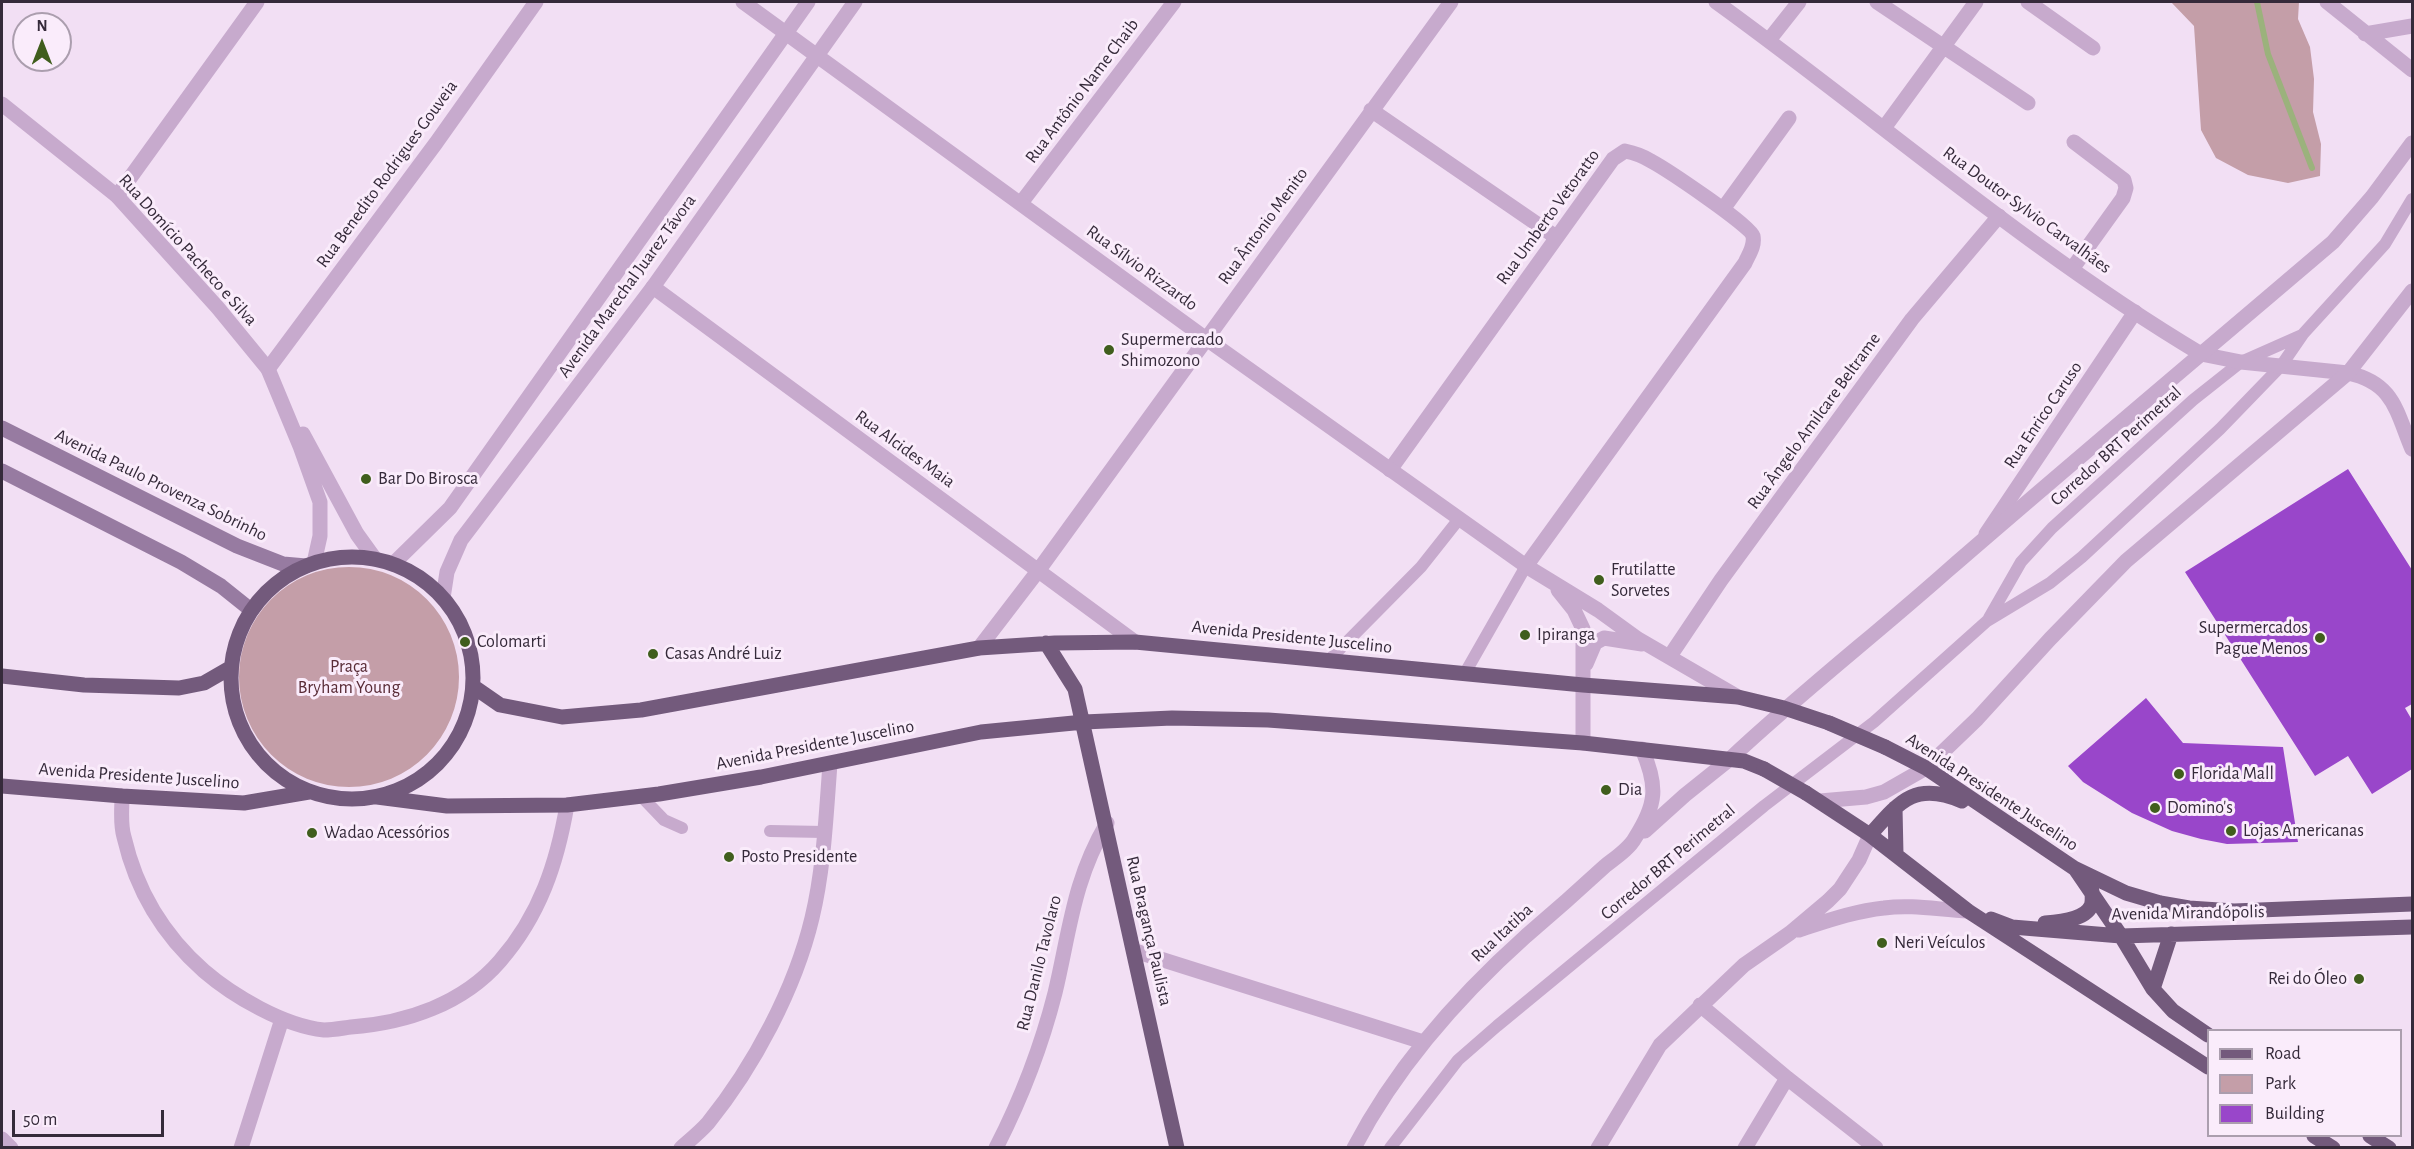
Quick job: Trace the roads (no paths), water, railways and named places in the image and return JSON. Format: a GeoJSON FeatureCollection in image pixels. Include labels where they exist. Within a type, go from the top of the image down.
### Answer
{"type":"FeatureCollection","features":[{"type":"Feature","properties":{"kind":"main road","name":"Avenida Paulo Provenza Sobrinho"},"geometry":{"type":"LineString","coordinates":[[2,428],[237,546],[283,564],[310,564]]}},
{"type":"Feature","properties":{"kind":"main road"},"geometry":{"type":"LineString","coordinates":[[2,471],[181,562],[221,586],[251,610]]}},
{"type":"Feature","properties":{"kind":"main road"},"geometry":{"type":"LineString","coordinates":[[375,559],[393,564],[420,578],[443,598],[466,634],[474,687],[465,722],[447,754],[415,782],[376,797],[354,799],[309,792],[281,777],[258,755],[241,729],[232,699],[230,668],[237,638],[251,610],[275,584],[310,564],[375,559]]}},
{"type":"Feature","properties":{"kind":"main road","name":"Avenida Presidente Juscelino"},"geometry":{"type":"LineString","coordinates":[[474,687],[500,705],[562,717],[640,710],[979,648],[1046,643],[1135,642],[1465,674],[1583,679],[1738,697],[1784,708],[1828,723],[1885,747],[1926,768],[2074,868]]}},
{"type":"Feature","properties":{"kind":"main road","name":"Rua Bragança Paulista"},"geometry":{"type":"LineString","coordinates":[[1046,643],[1076,688],[1177,1148]]}},
{"type":"Feature","properties":{"kind":"main road"},"geometry":{"type":"LineString","coordinates":[[2,676],[84,684],[179,688],[204,682],[230,668]]}},
{"type":"Feature","properties":{"kind":"main road","name":"Avenida Presidente Juscelino"},"geometry":{"type":"LineString","coordinates":[[376,797],[447,806],[567,805],[641,796],[831,764],[981,732],[1084,722],[1172,718],[1268,720],[1583,743],[1744,761],[1764,769],[1820,801],[1870,835],[1968,911]]}},
{"type":"Feature","properties":{"kind":"main road","name":"Avenida Presidente Juscelino"},"geometry":{"type":"LineString","coordinates":[[2,786],[244,803],[309,792]]}},
{"type":"Feature","properties":{"kind":"main road"},"geometry":{"type":"LineString","coordinates":[[1870,835],[1895,808],[1907,799],[1929,792],[1944,794],[1995,816]]}},
{"type":"Feature","properties":{"kind":"main road"},"geometry":{"type":"LineString","coordinates":[[1895,808],[1896,855]]}},
{"type":"Feature","properties":{"kind":"main road"},"geometry":{"type":"LineString","coordinates":[[2074,868],[2092,891],[2153,989],[2173,1011],[2207,1034]]}},
{"type":"Feature","properties":{"kind":"main road","name":"Avenida Mirandópolis"},"geometry":{"type":"LineString","coordinates":[[2074,868],[2126,893],[2160,903],[2189,908],[2234,911],[2412,904]]}},
{"type":"Feature","properties":{"kind":"main road"},"geometry":{"type":"LineString","coordinates":[[2012,927],[2070,919],[2084,914],[2092,904],[2092,891]]}},
{"type":"Feature","properties":{"kind":"main road"},"geometry":{"type":"LineString","coordinates":[[1968,911],[2207,1066]]}},
{"type":"Feature","properties":{"kind":"main road","name":"Avenida Mirandópolis"},"geometry":{"type":"LineString","coordinates":[[1968,911],[2012,927],[2121,936],[2412,927]]}},
{"type":"Feature","properties":{"kind":"main road"},"geometry":{"type":"LineString","coordinates":[[2153,989],[2171,934]]}},
{"type":"Feature","properties":{"kind":"main road"},"geometry":{"type":"LineString","coordinates":[[2316,1137],[2333,1148]]}},
{"type":"Feature","properties":{"kind":"main road"},"geometry":{"type":"LineString","coordinates":[[2372,1137],[2389,1148]]}},
{"type":"Feature","properties":{"kind":"street"},"geometry":{"type":"LineString","coordinates":[[117,196],[257,2]]}},
{"type":"Feature","properties":{"kind":"street","name":"Rua Benedito Rodrigues Gouveia"},"geometry":{"type":"LineString","coordinates":[[268,369],[436,143],[536,2]]}},
{"type":"Feature","properties":{"kind":"street","name":"Rua Sílvio Rizzardo"},"geometry":{"type":"LineString","coordinates":[[743,2],[786,31],[1205,338],[1526,566],[1649,645],[1738,697]]}},
{"type":"Feature","properties":{"kind":"street","name":"Avenida Marechal Juarez Távora"},"geometry":{"type":"LineString","coordinates":[[393,564],[450,508],[808,2]]}},
{"type":"Feature","properties":{"kind":"street","name":"Avenida Marechal Juarez Távora"},"geometry":{"type":"LineString","coordinates":[[443,598],[447,572],[461,540],[653,287],[855,2]]}},
{"type":"Feature","properties":{"kind":"street","name":"Rua Antônio Name Chaib"},"geometry":{"type":"LineString","coordinates":[[1021,204],[1174,2]]}},
{"type":"Feature","properties":{"kind":"street","name":"Rua Ântonio Menito"},"geometry":{"type":"LineString","coordinates":[[979,648],[1038,571],[1451,2]]}},
{"type":"Feature","properties":{"kind":"street","name":"Rua Doutor Sylvio Carvalhães"},"geometry":{"type":"LineString","coordinates":[[1718,2],[1999,216],[2072,269],[2201,354],[2241,362],[2348,373],[2377,383],[2390,397],[2412,449]]}},
{"type":"Feature","properties":{"kind":"street"},"geometry":{"type":"LineString","coordinates":[[1769,40],[1799,2]]}},
{"type":"Feature","properties":{"kind":"street"},"geometry":{"type":"LineString","coordinates":[[1877,2],[2028,104]]}},
{"type":"Feature","properties":{"kind":"street"},"geometry":{"type":"LineString","coordinates":[[1884,128],[1976,2]]}},
{"type":"Feature","properties":{"kind":"street"},"geometry":{"type":"LineString","coordinates":[[2028,2],[2093,48]]}},
{"type":"Feature","properties":{"kind":"street"},"geometry":{"type":"LineString","coordinates":[[2326,2],[2412,70]]}},
{"type":"Feature","properties":{"kind":"street"},"geometry":{"type":"LineString","coordinates":[[2365,34],[2412,26]]}},
{"type":"Feature","properties":{"kind":"street","name":"Rua Domício Pacheco e Silva"},"geometry":{"type":"LineString","coordinates":[[2,104],[117,196],[211,300],[268,369],[320,502],[320,536],[310,564]]}},
{"type":"Feature","properties":{"kind":"street"},"geometry":{"type":"LineString","coordinates":[[1371,110],[1556,237]]}},
{"type":"Feature","properties":{"kind":"street"},"geometry":{"type":"LineString","coordinates":[[1723,209],[1789,118]]}},
{"type":"Feature","properties":{"kind":"street"},"geometry":{"type":"LineString","coordinates":[[2072,269],[2123,198],[2126,188],[2124,180],[2074,142]]}},
{"type":"Feature","properties":{"kind":"street"},"geometry":{"type":"LineString","coordinates":[[1634,841],[1685,795],[1730,759],[1784,708],[1885,625],[1983,538],[2333,242],[2372,197],[2412,143]]}},
{"type":"Feature","properties":{"kind":"street","name":"Rua Umberto Vetoratto"},"geometry":{"type":"LineString","coordinates":[[1389,470],[1613,159],[1625,152],[1637,154],[1653,162],[1723,209],[1753,235],[1753,246],[1745,262],[1526,566]]}},
{"type":"Feature","properties":{"kind":"street","name":"Rua Ângelo Amilcare Beltrame"},"geometry":{"type":"LineString","coordinates":[[1670,656],[1721,580],[1912,319],[1999,216]]}},
{"type":"Feature","properties":{"kind":"street","name":"Rua Alcides Maia"},"geometry":{"type":"LineString","coordinates":[[653,287],[1135,642]]}},
{"type":"Feature","properties":{"kind":"street"},"geometry":{"type":"LineString","coordinates":[[1820,801],[1850,799],[1884,792],[1926,768],[1977,719],[2126,561],[2348,373],[2412,291]]}},
{"type":"Feature","properties":{"kind":"street","name":"Rua Enrico Caruso"},"geometry":{"type":"LineString","coordinates":[[1983,538],[2135,312]]}},
{"type":"Feature","properties":{"kind":"street","name":"Rua Domício Pacheco e Silva"},"geometry":{"type":"LineString","coordinates":[[276,388],[357,534],[375,559]]}},
{"type":"Feature","properties":{"kind":"street","name":"Rua Sílvio Rizzardo"},"geometry":{"type":"LineString","coordinates":[[1551,581],[1579,619],[1583,629],[1583,743]]}},
{"type":"Feature","properties":{"kind":"street"},"geometry":{"type":"LineString","coordinates":[[1583,679],[1589,652],[1595,643],[1604,638],[1649,645]]}},
{"type":"Feature","properties":{"kind":"street","name":"Rua Itatiba"},"geometry":{"type":"LineString","coordinates":[[1354,1148],[1371,1116],[1423,1042],[1500,959],[1634,841],[1654,799],[1654,782],[1642,749]]}},
{"type":"Feature","properties":{"kind":"street"},"geometry":{"type":"LineString","coordinates":[[681,1148],[707,1124],[746,1067],[790,988],[812,917],[831,764]]}},
{"type":"Feature","properties":{"kind":"street"},"geometry":{"type":"LineString","coordinates":[[122,796],[123,835],[144,893],[159,922],[182,951],[222,986],[282,1018],[324,1030],[385,1024],[426,1013],[467,990],[500,962],[526,925],[549,880],[561,840],[567,805]]}},
{"type":"Feature","properties":{"kind":"street","name":"Rua Danilo Tavolaro"},"geometry":{"type":"LineString","coordinates":[[996,1148],[1011,1119],[1054,995],[1068,925],[1084,867],[1107,823]]}},
{"type":"Feature","properties":{"kind":"street"},"geometry":{"type":"LineString","coordinates":[[1598,1148],[1660,1045],[1744,965],[1790,933],[1840,889],[1859,860],[1870,835]]}},
{"type":"Feature","properties":{"kind":"street"},"geometry":{"type":"LineString","coordinates":[[1790,933],[1859,912],[1886,907],[1968,911]]}},
{"type":"Feature","properties":{"kind":"street"},"geometry":{"type":"LineString","coordinates":[[1135,951],[1423,1042]]}},
{"type":"Feature","properties":{"kind":"street"},"geometry":{"type":"LineString","coordinates":[[1700,1005],[1875,1148]]}},
{"type":"Feature","properties":{"kind":"street"},"geometry":{"type":"LineString","coordinates":[[241,1148],[282,1018]]}},
{"type":"Feature","properties":{"kind":"street"},"geometry":{"type":"LineString","coordinates":[[1745,1148],[1788,1078]]}},
{"type":"Feature","properties":{"kind":"street"},"geometry":{"type":"LineString","coordinates":[[2,1139],[11,1148]]}},
{"type":"Feature","properties":{"kind":"lane","name":"Corredor BRT Perimetral"},"geometry":{"type":"LineString","coordinates":[[1390,1148],[1458,1060],[1764,806],[1874,722],[1987,621],[2050,584],[2220,429],[2281,366],[2303,334],[2385,244],[2412,200]]}},
{"type":"Feature","properties":{"kind":"lane","name":"Corredor BRT Perimetral"},"geometry":{"type":"LineString","coordinates":[[1987,621],[2021,562],[2052,528],[2193,400],[2241,362],[2303,334]]}},
{"type":"Feature","properties":{"kind":"lane"},"geometry":{"type":"LineString","coordinates":[[1329,660],[1421,567],[1459,519]]}},
{"type":"Feature","properties":{"kind":"lane"},"geometry":{"type":"LineString","coordinates":[[1465,674],[1526,566]]}},
{"type":"Feature","properties":{"kind":"lane"},"geometry":{"type":"LineString","coordinates":[[641,796],[664,820],[682,828]]}},
{"type":"Feature","properties":{"kind":"lane"},"geometry":{"type":"LineString","coordinates":[[770,831],[824,832]]}},
{"type":"Feature","properties":{"kind":"waterway"},"geometry":{"type":"LineString","coordinates":[[2257,2],[2268,54],[2312,168]]}},
{"type":"Feature","properties":{"kind":"place","name":"Supermercado Shimozono"},"geometry":{"type":"Point","coordinates":[1109,350]}},
{"type":"Feature","properties":{"kind":"place","name":"Bar Do Birosca"},"geometry":{"type":"Point","coordinates":[366,479]}},
{"type":"Feature","properties":{"kind":"place","name":"Frutilatte Sorvetes"},"geometry":{"type":"Point","coordinates":[1599,580]}},
{"type":"Feature","properties":{"kind":"place","name":"Ipiranga"},"geometry":{"type":"Point","coordinates":[1525,635]}},
{"type":"Feature","properties":{"kind":"place","name":"Supermercados Pague Menos"},"geometry":{"type":"Point","coordinates":[2320,638]}},
{"type":"Feature","properties":{"kind":"place","name":"Colomarti"},"geometry":{"type":"Point","coordinates":[465,642]}},
{"type":"Feature","properties":{"kind":"place","name":"Casas André Luiz"},"geometry":{"type":"Point","coordinates":[653,654]}},
{"type":"Feature","properties":{"kind":"place","name":"Florida Mall"},"geometry":{"type":"Point","coordinates":[2179,774]}},
{"type":"Feature","properties":{"kind":"place","name":"Dia"},"geometry":{"type":"Point","coordinates":[1606,790]}},
{"type":"Feature","properties":{"kind":"place","name":"Domino's"},"geometry":{"type":"Point","coordinates":[2155,808]}},
{"type":"Feature","properties":{"kind":"place","name":"Lojas Americanas"},"geometry":{"type":"Point","coordinates":[2231,831]}},
{"type":"Feature","properties":{"kind":"place","name":"Wadao Acessórios"},"geometry":{"type":"Point","coordinates":[312,833]}},
{"type":"Feature","properties":{"kind":"place","name":"Posto Presidente"},"geometry":{"type":"Point","coordinates":[729,857]}},
{"type":"Feature","properties":{"kind":"place","name":"Neri Veículos"},"geometry":{"type":"Point","coordinates":[1882,943]}},
{"type":"Feature","properties":{"kind":"place","name":"Rei do Óleo"},"geometry":{"type":"Point","coordinates":[2359,979]}},
{"type":"Feature","properties":{"kind":"park label","name":"Praça Bryham Young"},"geometry":{"type":"Point","coordinates":[349,677]}}]}
